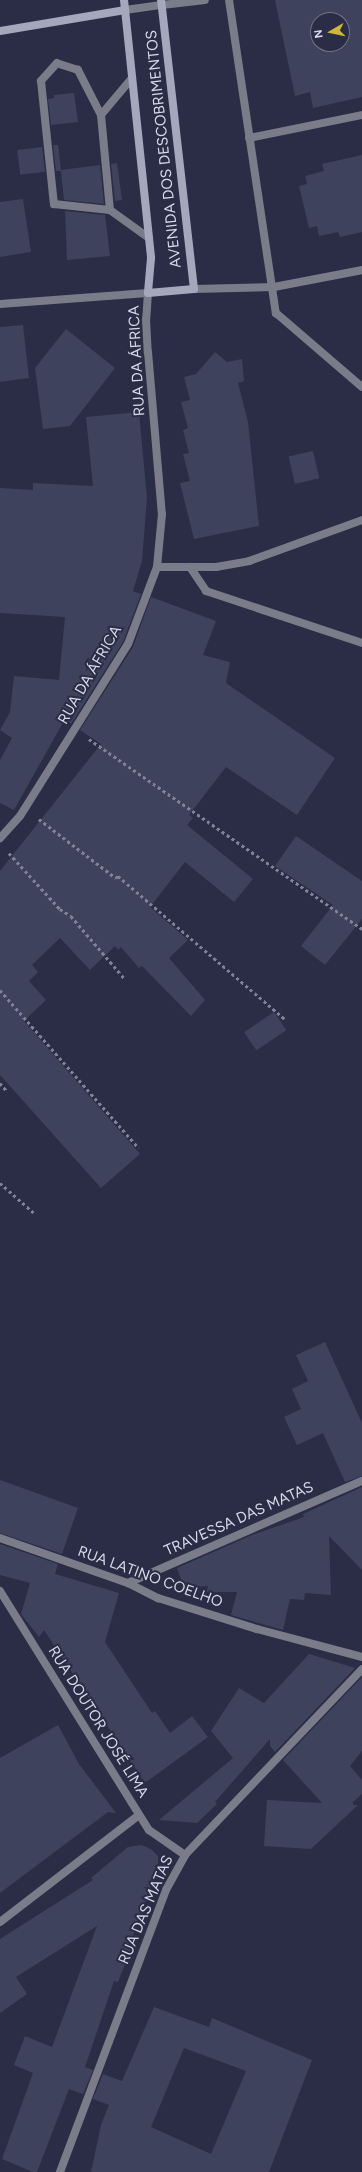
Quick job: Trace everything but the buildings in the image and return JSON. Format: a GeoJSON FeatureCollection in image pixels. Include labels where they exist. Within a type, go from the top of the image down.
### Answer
{"type":"FeatureCollection","features":[{"type":"Feature","properties":{"kind":"main road","name":"AVENIDA DOS DESCOBRIMENTOS"},"geometry":{"type":"LineString","coordinates":[[124,0],[151,258],[148,293]]}},
{"type":"Feature","properties":{"kind":"main road","name":"AVENIDA DOS DESCOBRIMENTOS"},"geometry":{"type":"LineString","coordinates":[[162,3],[194,289]]}},
{"type":"Feature","properties":{"kind":"main road"},"geometry":{"type":"LineString","coordinates":[[0,31],[125,10]]}},
{"type":"Feature","properties":{"kind":"main road"},"geometry":{"type":"LineString","coordinates":[[148,293],[194,289]]}},
{"type":"Feature","properties":{"kind":"street"},"geometry":{"type":"LineString","coordinates":[[125,10],[162,3],[205,0]]}},
{"type":"Feature","properties":{"kind":"street"},"geometry":{"type":"LineString","coordinates":[[229,0],[249,138],[274,287],[276,313],[362,387]]}},
{"type":"Feature","properties":{"kind":"street"},"geometry":{"type":"LineString","coordinates":[[110,210],[101,115],[78,70],[57,63],[41,81],[54,204],[110,210],[149,238]]}},
{"type":"Feature","properties":{"kind":"street"},"geometry":{"type":"LineString","coordinates":[[101,115],[132,78]]}},
{"type":"Feature","properties":{"kind":"street"},"geometry":{"type":"LineString","coordinates":[[249,138],[362,116]]}},
{"type":"Feature","properties":{"kind":"street"},"geometry":{"type":"LineString","coordinates":[[194,289],[274,287],[362,270]]}},
{"type":"Feature","properties":{"kind":"street"},"geometry":{"type":"LineString","coordinates":[[0,304],[148,293]]}},
{"type":"Feature","properties":{"kind":"street","name":"RUA DA ÁFRICA"},"geometry":{"type":"LineString","coordinates":[[0,838],[25,807],[128,644],[157,567],[162,514],[148,352],[146,319],[148,293]]}},
{"type":"Feature","properties":{"kind":"street"},"geometry":{"type":"LineString","coordinates":[[157,567],[216,567],[249,561],[362,520]]}},
{"type":"Feature","properties":{"kind":"street"},"geometry":{"type":"LineString","coordinates":[[190,567],[206,591],[362,643]]}},
{"type":"Feature","properties":{"kind":"street","name":"TRAVESSA DAS MATAS"},"geometry":{"type":"LineString","coordinates":[[128,1583],[362,1481]]}},
{"type":"Feature","properties":{"kind":"street","name":"RUA LATINO COELHO"},"geometry":{"type":"LineString","coordinates":[[0,1538],[128,1583],[158,1598],[257,1629],[362,1657]]}},
{"type":"Feature","properties":{"kind":"street","name":"RUA DOUTOR JOSÉ LIMA"},"geometry":{"type":"LineString","coordinates":[[0,1591],[148,1830],[185,1855]]}},
{"type":"Feature","properties":{"kind":"street","name":"RUA DAS MATAS"},"geometry":{"type":"LineString","coordinates":[[60,2172],[167,1888],[185,1855],[362,1669]]}},
{"type":"Feature","properties":{"kind":"street"},"geometry":{"type":"LineString","coordinates":[[0,1922],[139,1816]]}},
{"type":"Feature","properties":{"kind":"path"},"geometry":{"type":"LineString","coordinates":[[75,729],[362,929]]}},
{"type":"Feature","properties":{"kind":"path"},"geometry":{"type":"LineString","coordinates":[[25,807],[116,878],[118,876],[285,1019]]}},
{"type":"Feature","properties":{"kind":"path"},"geometry":{"type":"LineString","coordinates":[[5,848],[60,909],[71,916],[125,979]]}},
{"type":"Feature","properties":{"kind":"path"},"geometry":{"type":"LineString","coordinates":[[0,990],[139,1148]]}},
{"type":"Feature","properties":{"kind":"path"},"geometry":{"type":"LineString","coordinates":[[0,1083],[7,1092]]}},
{"type":"Feature","properties":{"kind":"path"},"geometry":{"type":"LineString","coordinates":[[0,1183],[34,1213]]}}]}
